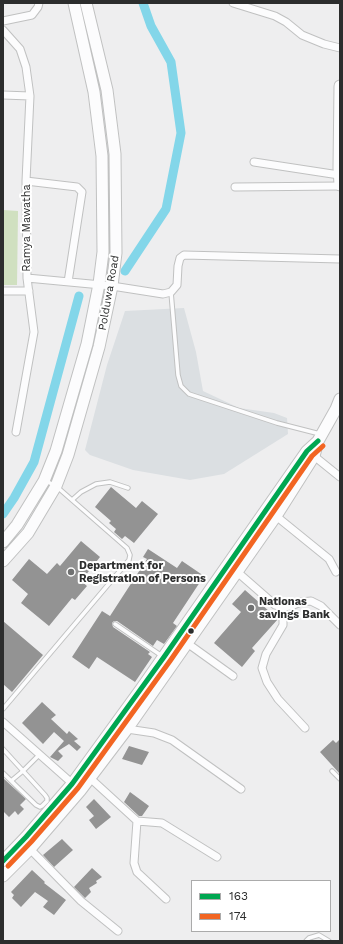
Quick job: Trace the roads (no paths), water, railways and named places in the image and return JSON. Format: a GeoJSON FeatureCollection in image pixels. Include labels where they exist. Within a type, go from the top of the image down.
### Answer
{"type":"FeatureCollection","features":[{"type":"Feature","properties":{"kind":"main road","name":"Polduwa Road"},"geometry":{"type":"LineString","coordinates":[[3,542],[17,525],[44,480],[56,451],[87,344],[99,284],[103,252],[102,156],[94,92],[74,3]]}},
{"type":"Feature","properties":{"kind":"main road","name":"Polduwa Road"},"geometry":{"type":"LineString","coordinates":[[3,561],[28,532],[56,486],[68,455],[100,347],[112,286],[116,253],[115,154],[107,90],[86,3]]}},
{"type":"Feature","properties":{"kind":"main road"},"geometry":{"type":"LineString","coordinates":[[340,88],[340,190]]}},
{"type":"Feature","properties":{"kind":"main road"},"geometry":{"type":"LineString","coordinates":[[3,876],[30,849],[76,787],[164,657],[232,568],[276,516],[314,456],[320,438],[339,405]]}},
{"type":"Feature","properties":{"kind":"main road"},"geometry":{"type":"LineString","coordinates":[[3,861],[76,787],[90,778],[127,729],[187,643],[232,568],[307,451],[320,438]]}},
{"type":"Feature","properties":{"kind":"street"},"geometry":{"type":"LineString","coordinates":[[3,21],[32,15],[39,3]]}},
{"type":"Feature","properties":{"kind":"street"},"geometry":{"type":"LineString","coordinates":[[233,3],[275,16],[286,22],[302,35],[324,44],[340,48]]}},
{"type":"Feature","properties":{"kind":"street","name":"Ramya Mawatha"},"geometry":{"type":"LineString","coordinates":[[3,30],[20,50],[26,68],[30,96],[26,182],[27,278],[34,332],[16,432]]}},
{"type":"Feature","properties":{"kind":"street"},"geometry":{"type":"LineString","coordinates":[[3,96],[30,96]]}},
{"type":"Feature","properties":{"kind":"street"},"geometry":{"type":"LineString","coordinates":[[254,162],[340,178]]}},
{"type":"Feature","properties":{"kind":"street"},"geometry":{"type":"LineString","coordinates":[[235,187],[340,178]]}},
{"type":"Feature","properties":{"kind":"street"},"geometry":{"type":"LineString","coordinates":[[26,182],[77,187],[82,192],[68,282]]}},
{"type":"Feature","properties":{"kind":"street"},"geometry":{"type":"LineString","coordinates":[[27,278],[99,284],[163,294],[171,292],[177,285],[178,266],[180,258],[184,255],[340,258]]}},
{"type":"Feature","properties":{"kind":"street"},"geometry":{"type":"LineString","coordinates":[[3,291],[29,291]]}},
{"type":"Feature","properties":{"kind":"street"},"geometry":{"type":"LineString","coordinates":[[314,456],[340,477]]}},
{"type":"Feature","properties":{"kind":"street"},"geometry":{"type":"LineString","coordinates":[[276,516],[329,559],[336,572]]}},
{"type":"Feature","properties":{"kind":"street"},"geometry":{"type":"LineString","coordinates":[[232,568],[275,605],[283,607],[311,601],[321,606],[340,625]]}},
{"type":"Feature","properties":{"kind":"street"},"geometry":{"type":"LineString","coordinates":[[283,607],[283,625],[266,654],[262,668],[267,682],[278,699],[305,728]]}},
{"type":"Feature","properties":{"kind":"street"},"geometry":{"type":"LineString","coordinates":[[187,643],[233,676]]}},
{"type":"Feature","properties":{"kind":"street"},"geometry":{"type":"LineString","coordinates":[[3,722],[76,787]]}},
{"type":"Feature","properties":{"kind":"street"},"geometry":{"type":"LineString","coordinates":[[127,729],[154,733],[172,740],[241,789]]}},
{"type":"Feature","properties":{"kind":"street"},"geometry":{"type":"LineString","coordinates":[[90,778],[136,821],[162,823],[217,857]]}},
{"type":"Feature","properties":{"kind":"street"},"geometry":{"type":"LineString","coordinates":[[136,821],[134,863],[137,872],[166,899]]}},
{"type":"Feature","properties":{"kind":"street"},"geometry":{"type":"LineString","coordinates":[[30,849],[81,901],[118,931]]}},
{"type":"Feature","properties":{"kind":"lane"},"geometry":{"type":"LineString","coordinates":[[171,292],[178,374],[181,386],[189,394],[320,438]]}},
{"type":"Feature","properties":{"kind":"lane"},"geometry":{"type":"LineString","coordinates":[[3,709],[129,560],[130,555],[127,548],[56,486],[44,480]]}},
{"type":"Feature","properties":{"kind":"lane"},"geometry":{"type":"LineString","coordinates":[[72,500],[81,492],[96,484],[110,482],[128,488]]}},
{"type":"Feature","properties":{"kind":"lane"},"geometry":{"type":"LineString","coordinates":[[115,624],[164,657]]}},
{"type":"Feature","properties":{"kind":"lane"},"geometry":{"type":"LineString","coordinates":[[3,749],[47,798],[46,801],[42,806],[36,806],[3,773]]}},
{"type":"Feature","properties":{"kind":"lane"},"geometry":{"type":"LineString","coordinates":[[10,781],[40,755]]}},
{"type":"Feature","properties":{"kind":"lane"},"geometry":{"type":"LineString","coordinates":[[332,771],[340,779]]}},
{"type":"Feature","properties":{"kind":"lane"},"geometry":{"type":"LineString","coordinates":[[306,941],[309,938],[319,935],[330,941]]}},
{"type":"Feature","properties":{"kind":"waterway"},"geometry":{"type":"LineString","coordinates":[[125,271],[166,209],[181,133],[171,62],[151,26],[143,3]]}},
{"type":"Feature","properties":{"kind":"waterway"},"geometry":{"type":"LineString","coordinates":[[3,514],[14,498],[34,462],[79,296]]}},
{"type":"Feature","properties":{"kind":"place","name":"Department for Registration of Persons"},"geometry":{"type":"Point","coordinates":[71,572]}},
{"type":"Feature","properties":{"kind":"place","name":"Nationas savings Bank"},"geometry":{"type":"Point","coordinates":[251,608]}}]}
